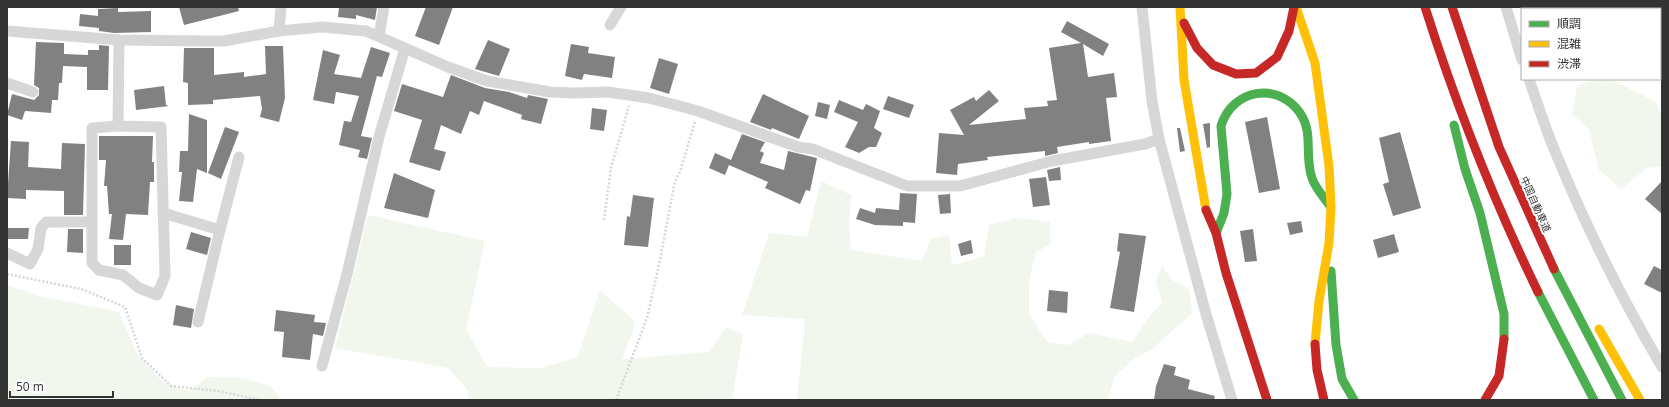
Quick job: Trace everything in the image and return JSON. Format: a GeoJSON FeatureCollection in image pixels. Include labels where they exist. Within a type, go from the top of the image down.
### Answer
{"type":"FeatureCollection","features":[{"type":"Feature","properties":{"kind":"highway"},"geometry":{"type":"LineString","coordinates":[[1180,11],[1197,48],[1213,65],[1236,74],[1256,73],[1277,57],[1289,31],[1295,7]]}},
{"type":"Feature","properties":{"kind":"highway"},"geometry":{"type":"LineString","coordinates":[[1295,7],[1316,63],[1329,166],[1331,207],[1329,243],[1336,345],[1342,379],[1354,400]]}},
{"type":"Feature","properties":{"kind":"highway"},"geometry":{"type":"LineString","coordinates":[[1425,7],[1434,37],[1465,168],[1480,213],[1504,314],[1504,346],[1500,376],[1485,400]]}},
{"type":"Feature","properties":{"kind":"highway","name":"中国自動車道"},"geometry":{"type":"LineString","coordinates":[[1452,7],[1506,166],[1550,263],[1622,400]]}},
{"type":"Feature","properties":{"kind":"highway"},"geometry":{"type":"LineString","coordinates":[[1180,11],[1184,80],[1206,209],[1216,233],[1226,273],[1261,385],[1269,400]]}},
{"type":"Feature","properties":{"kind":"highway"},"geometry":{"type":"LineString","coordinates":[[1434,37],[1479,160],[1520,254],[1573,362],[1594,400]]}},
{"type":"Feature","properties":{"kind":"highway"},"geometry":{"type":"LineString","coordinates":[[1216,233],[1226,210],[1227,181],[1221,146],[1220,129],[1223,115],[1233,103],[1250,93],[1276,93],[1290,101],[1301,115],[1308,137],[1311,177],[1331,207]]}},
{"type":"Feature","properties":{"kind":"highway"},"geometry":{"type":"LineString","coordinates":[[1506,166],[1561,262]]}},
{"type":"Feature","properties":{"kind":"highway"},"geometry":{"type":"LineString","coordinates":[[1324,400],[1316,370],[1315,337],[1318,301],[1329,243]]}},
{"type":"Feature","properties":{"kind":"highway"},"geometry":{"type":"LineString","coordinates":[[1593,317],[1640,400]]}},
{"type":"Feature","properties":{"kind":"street"},"geometry":{"type":"LineString","coordinates":[[279,31],[282,7]]}},
{"type":"Feature","properties":{"kind":"street"},"geometry":{"type":"LineString","coordinates":[[379,36],[384,7]]}},
{"type":"Feature","properties":{"kind":"street"},"geometry":{"type":"LineString","coordinates":[[610,25],[621,7]]}},
{"type":"Feature","properties":{"kind":"street"},"geometry":{"type":"LineString","coordinates":[[1142,7],[1152,101],[1159,139],[1206,314],[1232,400]]}},
{"type":"Feature","properties":{"kind":"street"},"geometry":{"type":"LineString","coordinates":[[1506,7],[1521,57]]}},
{"type":"Feature","properties":{"kind":"street"},"geometry":{"type":"LineString","coordinates":[[7,31],[119,40],[224,41],[279,31],[322,27],[366,30],[405,48],[487,81],[550,92],[608,92],[630,94],[698,111],[798,147],[813,149],[906,186],[960,186],[1052,160],[1145,144],[1159,139]]}},
{"type":"Feature","properties":{"kind":"street"},"geometry":{"type":"LineString","coordinates":[[118,126],[119,40]]}},
{"type":"Feature","properties":{"kind":"street"},"geometry":{"type":"LineString","coordinates":[[322,366],[347,274],[379,137],[405,48]]}},
{"type":"Feature","properties":{"kind":"street"},"geometry":{"type":"LineString","coordinates":[[1529,80],[1556,155],[1582,213],[1634,319],[1662,367]]}},
{"type":"Feature","properties":{"kind":"street"},"geometry":{"type":"LineString","coordinates":[[7,83],[33,92]]}},
{"type":"Feature","properties":{"kind":"street"},"geometry":{"type":"LineString","coordinates":[[118,126],[160,128],[165,276],[157,295],[139,288],[123,275],[99,270],[92,263],[92,128],[118,126]]}},
{"type":"Feature","properties":{"kind":"street"},"geometry":{"type":"LineString","coordinates":[[198,322],[239,157]]}},
{"type":"Feature","properties":{"kind":"street"},"geometry":{"type":"LineString","coordinates":[[164,213],[220,230]]}},
{"type":"Feature","properties":{"kind":"street"},"geometry":{"type":"LineString","coordinates":[[7,253],[30,264],[38,250],[41,228],[46,222],[91,222]]}},
{"type":"Feature","properties":{"kind":"path"},"geometry":{"type":"LineString","coordinates":[[604,220],[611,168],[631,102],[630,94]]}},
{"type":"Feature","properties":{"kind":"path"},"geometry":{"type":"LineString","coordinates":[[616,400],[647,318],[675,182],[680,172],[698,111]]}},
{"type":"Feature","properties":{"kind":"path"},"geometry":{"type":"LineString","coordinates":[[7,274],[81,289],[125,307],[142,358],[171,386],[218,390],[260,400]]}},
{"type":"Feature","properties":{"kind":"shaded area"},"geometry":{"type":"Polygon","coordinates":[[[1662,7],[1662,75],[1661,8],[1627,8],[1662,7]]]}},
{"type":"Feature","properties":{"kind":"shaded area"},"geometry":{"type":"Polygon","coordinates":[[[1598,80],[1613,80],[1656,102],[1662,117],[1662,166],[1647,168],[1621,189],[1599,170],[1589,129],[1572,114],[1577,85],[1598,80]]]}},
{"type":"Feature","properties":{"kind":"shaded area"},"geometry":{"type":"Polygon","coordinates":[[[821,181],[851,195],[849,223],[851,250],[922,261],[930,239],[949,235],[952,265],[984,257],[989,225],[1016,218],[1050,222],[1051,244],[1036,252],[1029,281],[1029,314],[1047,342],[1068,345],[1089,333],[1132,342],[1150,316],[1162,303],[1156,281],[1162,265],[1171,279],[1190,290],[1192,313],[1151,350],[1135,358],[1114,377],[1108,400],[797,400],[805,319],[742,315],[769,233],[807,237],[821,181]]]}},
{"type":"Feature","properties":{"kind":"shaded area"},"geometry":{"type":"Polygon","coordinates":[[[368,215],[485,241],[466,329],[487,367],[541,368],[578,357],[600,291],[636,322],[622,359],[709,352],[726,327],[743,334],[732,400],[467,400],[469,392],[448,368],[335,348],[368,215]]]}},
{"type":"Feature","properties":{"kind":"shaded area"},"geometry":{"type":"Polygon","coordinates":[[[7,285],[38,296],[119,312],[137,354],[164,383],[189,391],[207,377],[244,378],[271,387],[283,400],[7,400],[7,285]]]}},
{"type":"Feature","properties":{"kind":"building"},"geometry":{"type":"Polygon","coordinates":[[[179,7],[238,7],[239,11],[184,25],[179,7]]]}},
{"type":"Feature","properties":{"kind":"building"},"geometry":{"type":"Polygon","coordinates":[[[339,7],[377,7],[375,20],[356,15],[356,19],[338,17],[339,7]]]}},
{"type":"Feature","properties":{"kind":"building"},"geometry":{"type":"Polygon","coordinates":[[[426,7],[453,7],[439,45],[415,36],[426,7]]]}},
{"type":"Feature","properties":{"kind":"building"},"geometry":{"type":"Polygon","coordinates":[[[118,8],[118,12],[151,11],[151,32],[114,33],[99,31],[99,28],[79,26],[80,14],[98,16],[98,9],[118,8]]]}},
{"type":"Feature","properties":{"kind":"building"},"geometry":{"type":"Polygon","coordinates":[[[1067,21],[1109,44],[1103,56],[1083,44],[1088,77],[1114,73],[1117,97],[1106,98],[1111,141],[1089,144],[1089,142],[1057,147],[1058,153],[1045,156],[1045,151],[987,157],[988,160],[958,164],[957,175],[936,173],[939,133],[964,135],[950,110],[974,97],[976,101],[989,90],[999,101],[969,125],[1026,119],[1024,108],[1048,106],[1047,101],[1057,100],[1049,48],[1081,43],[1061,32],[1067,21]]]}},
{"type":"Feature","properties":{"kind":"building"},"geometry":{"type":"Polygon","coordinates":[[[488,40],[510,49],[499,76],[475,69],[488,40]]]}},
{"type":"Feature","properties":{"kind":"building"},"geometry":{"type":"Polygon","coordinates":[[[36,42],[64,43],[64,54],[88,55],[88,50],[99,50],[99,45],[109,46],[108,90],[87,90],[87,67],[63,66],[62,83],[59,83],[58,100],[52,100],[51,113],[25,111],[22,120],[7,115],[12,94],[34,100],[39,95],[39,88],[34,85],[36,42]]]}},
{"type":"Feature","properties":{"kind":"building"},"geometry":{"type":"Polygon","coordinates":[[[571,44],[589,47],[588,53],[615,57],[612,78],[584,74],[582,80],[565,76],[571,44]]]}},
{"type":"Feature","properties":{"kind":"building"},"geometry":{"type":"Polygon","coordinates":[[[265,46],[283,46],[285,98],[279,122],[260,117],[262,109],[260,96],[213,100],[213,104],[188,105],[188,83],[183,82],[184,48],[214,48],[214,75],[244,72],[244,77],[266,74],[265,46]]]}},
{"type":"Feature","properties":{"kind":"building"},"geometry":{"type":"Polygon","coordinates":[[[371,47],[390,53],[382,77],[377,76],[361,136],[372,138],[367,159],[358,157],[360,150],[339,145],[344,121],[351,122],[359,96],[336,92],[334,104],[313,100],[323,50],[340,55],[334,74],[361,78],[371,47]]]}},
{"type":"Feature","properties":{"kind":"building"},"geometry":{"type":"Polygon","coordinates":[[[659,58],[678,64],[669,94],[650,88],[659,58]]]}},
{"type":"Feature","properties":{"kind":"building"},"geometry":{"type":"Polygon","coordinates":[[[451,75],[485,88],[509,92],[527,98],[528,95],[548,99],[541,124],[521,119],[522,115],[484,101],[479,115],[470,111],[461,134],[441,125],[434,149],[446,152],[440,171],[409,162],[422,120],[394,111],[402,84],[443,97],[451,75]]]}},
{"type":"Feature","properties":{"kind":"building"},"geometry":{"type":"Polygon","coordinates":[[[164,86],[166,105],[169,106],[136,110],[134,90],[164,86]]]}},
{"type":"Feature","properties":{"kind":"building"},"geometry":{"type":"Polygon","coordinates":[[[763,94],[809,116],[799,139],[772,128],[771,130],[750,122],[763,94]]]}},
{"type":"Feature","properties":{"kind":"building"},"geometry":{"type":"Polygon","coordinates":[[[888,96],[914,105],[909,118],[883,109],[888,96]]]}},
{"type":"Feature","properties":{"kind":"building"},"geometry":{"type":"Polygon","coordinates":[[[839,100],[863,110],[866,104],[880,111],[874,128],[882,133],[876,147],[869,147],[859,153],[845,147],[858,122],[834,112],[839,100]]]}},
{"type":"Feature","properties":{"kind":"building"},"geometry":{"type":"Polygon","coordinates":[[[818,102],[830,105],[827,119],[815,116],[818,102]]]}},
{"type":"Feature","properties":{"kind":"building"},"geometry":{"type":"Polygon","coordinates":[[[592,108],[607,110],[604,131],[590,129],[592,108]]]}},
{"type":"Feature","properties":{"kind":"building"},"geometry":{"type":"Polygon","coordinates":[[[189,114],[207,120],[207,173],[197,169],[193,202],[179,201],[182,172],[179,172],[180,151],[188,151],[189,114]]]}},
{"type":"Feature","properties":{"kind":"building"},"geometry":{"type":"Polygon","coordinates":[[[1267,117],[1280,189],[1259,193],[1245,122],[1267,117]]]}},
{"type":"Feature","properties":{"kind":"building"},"geometry":{"type":"Polygon","coordinates":[[[1210,123],[1210,147],[1207,148],[1203,124],[1210,123]]]}},
{"type":"Feature","properties":{"kind":"building"},"geometry":{"type":"Polygon","coordinates":[[[225,127],[239,132],[221,179],[208,173],[225,127]]]}},
{"type":"Feature","properties":{"kind":"building"},"geometry":{"type":"Polygon","coordinates":[[[1177,128],[1180,128],[1185,151],[1180,152],[1177,128]]]}},
{"type":"Feature","properties":{"kind":"building"},"geometry":{"type":"Polygon","coordinates":[[[1400,132],[1421,208],[1393,216],[1383,184],[1389,182],[1379,138],[1400,132]]]}},
{"type":"Feature","properties":{"kind":"building"},"geometry":{"type":"Polygon","coordinates":[[[742,134],[765,142],[760,151],[764,153],[760,163],[784,170],[788,151],[817,158],[810,191],[806,190],[800,204],[765,188],[768,182],[729,165],[725,175],[709,168],[715,153],[731,160],[742,134]]]}},
{"type":"Feature","properties":{"kind":"building"},"geometry":{"type":"Polygon","coordinates":[[[99,136],[153,136],[152,162],[154,162],[154,182],[150,182],[148,215],[126,214],[123,240],[109,239],[112,214],[109,214],[107,186],[104,186],[106,160],[99,160],[99,136]]]}},
{"type":"Feature","properties":{"kind":"building"},"geometry":{"type":"Polygon","coordinates":[[[11,141],[29,142],[28,167],[61,169],[62,143],[85,144],[83,215],[64,215],[64,191],[26,190],[26,199],[7,198],[11,141]]]}},
{"type":"Feature","properties":{"kind":"building"},"geometry":{"type":"Polygon","coordinates":[[[1060,167],[1061,180],[1049,181],[1047,170],[1060,167]]]}},
{"type":"Feature","properties":{"kind":"building"},"geometry":{"type":"Polygon","coordinates":[[[394,173],[435,190],[428,218],[384,208],[394,173]]]}},
{"type":"Feature","properties":{"kind":"building"},"geometry":{"type":"Polygon","coordinates":[[[1046,177],[1050,205],[1033,207],[1029,179],[1046,177]]]}},
{"type":"Feature","properties":{"kind":"building"},"geometry":{"type":"Polygon","coordinates":[[[1662,181],[1662,214],[1645,199],[1662,181]]]}},
{"type":"Feature","properties":{"kind":"building"},"geometry":{"type":"Polygon","coordinates":[[[900,193],[917,194],[915,223],[903,222],[903,226],[875,225],[856,219],[860,208],[875,213],[876,208],[899,210],[900,193]]]}},
{"type":"Feature","properties":{"kind":"building"},"geometry":{"type":"Polygon","coordinates":[[[950,194],[951,213],[940,214],[938,195],[950,194]]]}},
{"type":"Feature","properties":{"kind":"building"},"geometry":{"type":"Polygon","coordinates":[[[633,195],[654,198],[648,247],[624,245],[627,216],[630,217],[633,195]]]}},
{"type":"Feature","properties":{"kind":"building"},"geometry":{"type":"Polygon","coordinates":[[[1301,221],[1303,232],[1290,235],[1287,223],[1301,221]]]}},
{"type":"Feature","properties":{"kind":"building"},"geometry":{"type":"Polygon","coordinates":[[[7,228],[29,228],[28,239],[7,239],[7,228]]]}},
{"type":"Feature","properties":{"kind":"building"},"geometry":{"type":"Polygon","coordinates":[[[68,229],[83,229],[83,253],[67,252],[68,229]]]}},
{"type":"Feature","properties":{"kind":"building"},"geometry":{"type":"Polygon","coordinates":[[[1253,229],[1257,261],[1245,262],[1240,231],[1253,229]]]}},
{"type":"Feature","properties":{"kind":"building"},"geometry":{"type":"Polygon","coordinates":[[[191,232],[211,238],[207,255],[186,249],[191,232]]]}},
{"type":"Feature","properties":{"kind":"building"},"geometry":{"type":"Polygon","coordinates":[[[1119,233],[1146,236],[1134,312],[1110,308],[1120,252],[1117,251],[1119,233]]]}},
{"type":"Feature","properties":{"kind":"building"},"geometry":{"type":"Polygon","coordinates":[[[1394,234],[1399,252],[1378,258],[1373,240],[1394,234]]]}},
{"type":"Feature","properties":{"kind":"building"},"geometry":{"type":"Polygon","coordinates":[[[971,240],[973,253],[961,256],[958,244],[971,240]]]}},
{"type":"Feature","properties":{"kind":"building"},"geometry":{"type":"Polygon","coordinates":[[[114,245],[131,245],[131,265],[114,265],[114,245]]]}},
{"type":"Feature","properties":{"kind":"building"},"geometry":{"type":"Polygon","coordinates":[[[1654,266],[1662,270],[1662,293],[1644,284],[1654,266]]]}},
{"type":"Feature","properties":{"kind":"building"},"geometry":{"type":"Polygon","coordinates":[[[1049,290],[1068,292],[1067,313],[1047,311],[1049,290]]]}},
{"type":"Feature","properties":{"kind":"building"},"geometry":{"type":"Polygon","coordinates":[[[176,305],[194,309],[191,328],[173,325],[176,305]]]}},
{"type":"Feature","properties":{"kind":"building"},"geometry":{"type":"Polygon","coordinates":[[[276,310],[315,315],[314,322],[326,323],[323,336],[313,334],[310,360],[282,357],[284,332],[274,331],[276,310]]]}},
{"type":"Feature","properties":{"kind":"building"},"geometry":{"type":"Polygon","coordinates":[[[1164,364],[1176,367],[1174,375],[1190,380],[1188,389],[1215,396],[1214,400],[1154,400],[1156,386],[1164,364]]]}},
{"type":"Feature","properties":{"kind":"traffic: fast"},"geometry":{"type":"LineString","coordinates":[[1216,233],[1224,213],[1227,194],[1221,126],[1227,114],[1235,104],[1245,97],[1256,94],[1268,93],[1280,96],[1291,103],[1300,113],[1307,128],[1309,161],[1313,182],[1330,206]]}},
{"type":"Feature","properties":{"kind":"traffic: fast"},"geometry":{"type":"LineString","coordinates":[[1454,125],[1465,169],[1480,213],[1504,314],[1504,339]]}},
{"type":"Feature","properties":{"kind":"traffic: fast"},"geometry":{"type":"LineString","coordinates":[[1554,269],[1622,400]]}},
{"type":"Feature","properties":{"kind":"traffic: fast"},"geometry":{"type":"LineString","coordinates":[[1331,271],[1336,345],[1342,379],[1354,400]]}},
{"type":"Feature","properties":{"kind":"traffic: fast"},"geometry":{"type":"LineString","coordinates":[[1538,292],[1594,400]]}},
{"type":"Feature","properties":{"kind":"traffic: slow"},"geometry":{"type":"LineString","coordinates":[[1180,7],[1184,80],[1206,210]]}},
{"type":"Feature","properties":{"kind":"traffic: slow"},"geometry":{"type":"LineString","coordinates":[[1296,7],[1315,63],[1329,166],[1331,207],[1329,243],[1319,301],[1315,344]]}},
{"type":"Feature","properties":{"kind":"traffic: slow"},"geometry":{"type":"LineString","coordinates":[[1599,329],[1640,400]]}},
{"type":"Feature","properties":{"kind":"traffic: jam"},"geometry":{"type":"LineString","coordinates":[[1184,23],[1197,48],[1213,65],[1236,74],[1256,73],[1277,57],[1289,31],[1294,7]]}},
{"type":"Feature","properties":{"kind":"traffic: jam"},"geometry":{"type":"LineString","coordinates":[[1425,7],[1449,80],[1476,151],[1521,257],[1538,292]]}},
{"type":"Feature","properties":{"kind":"traffic: jam"},"geometry":{"type":"LineString","coordinates":[[1452,7],[1499,147],[1554,269]]}},
{"type":"Feature","properties":{"kind":"traffic: jam"},"geometry":{"type":"LineString","coordinates":[[1206,210],[1216,233],[1226,273],[1267,400]]}},
{"type":"Feature","properties":{"kind":"traffic: jam"},"geometry":{"type":"LineString","coordinates":[[1485,400],[1499,376],[1504,339]]}},
{"type":"Feature","properties":{"kind":"traffic: jam"},"geometry":{"type":"LineString","coordinates":[[1315,344],[1317,370],[1324,400]]}}]}
